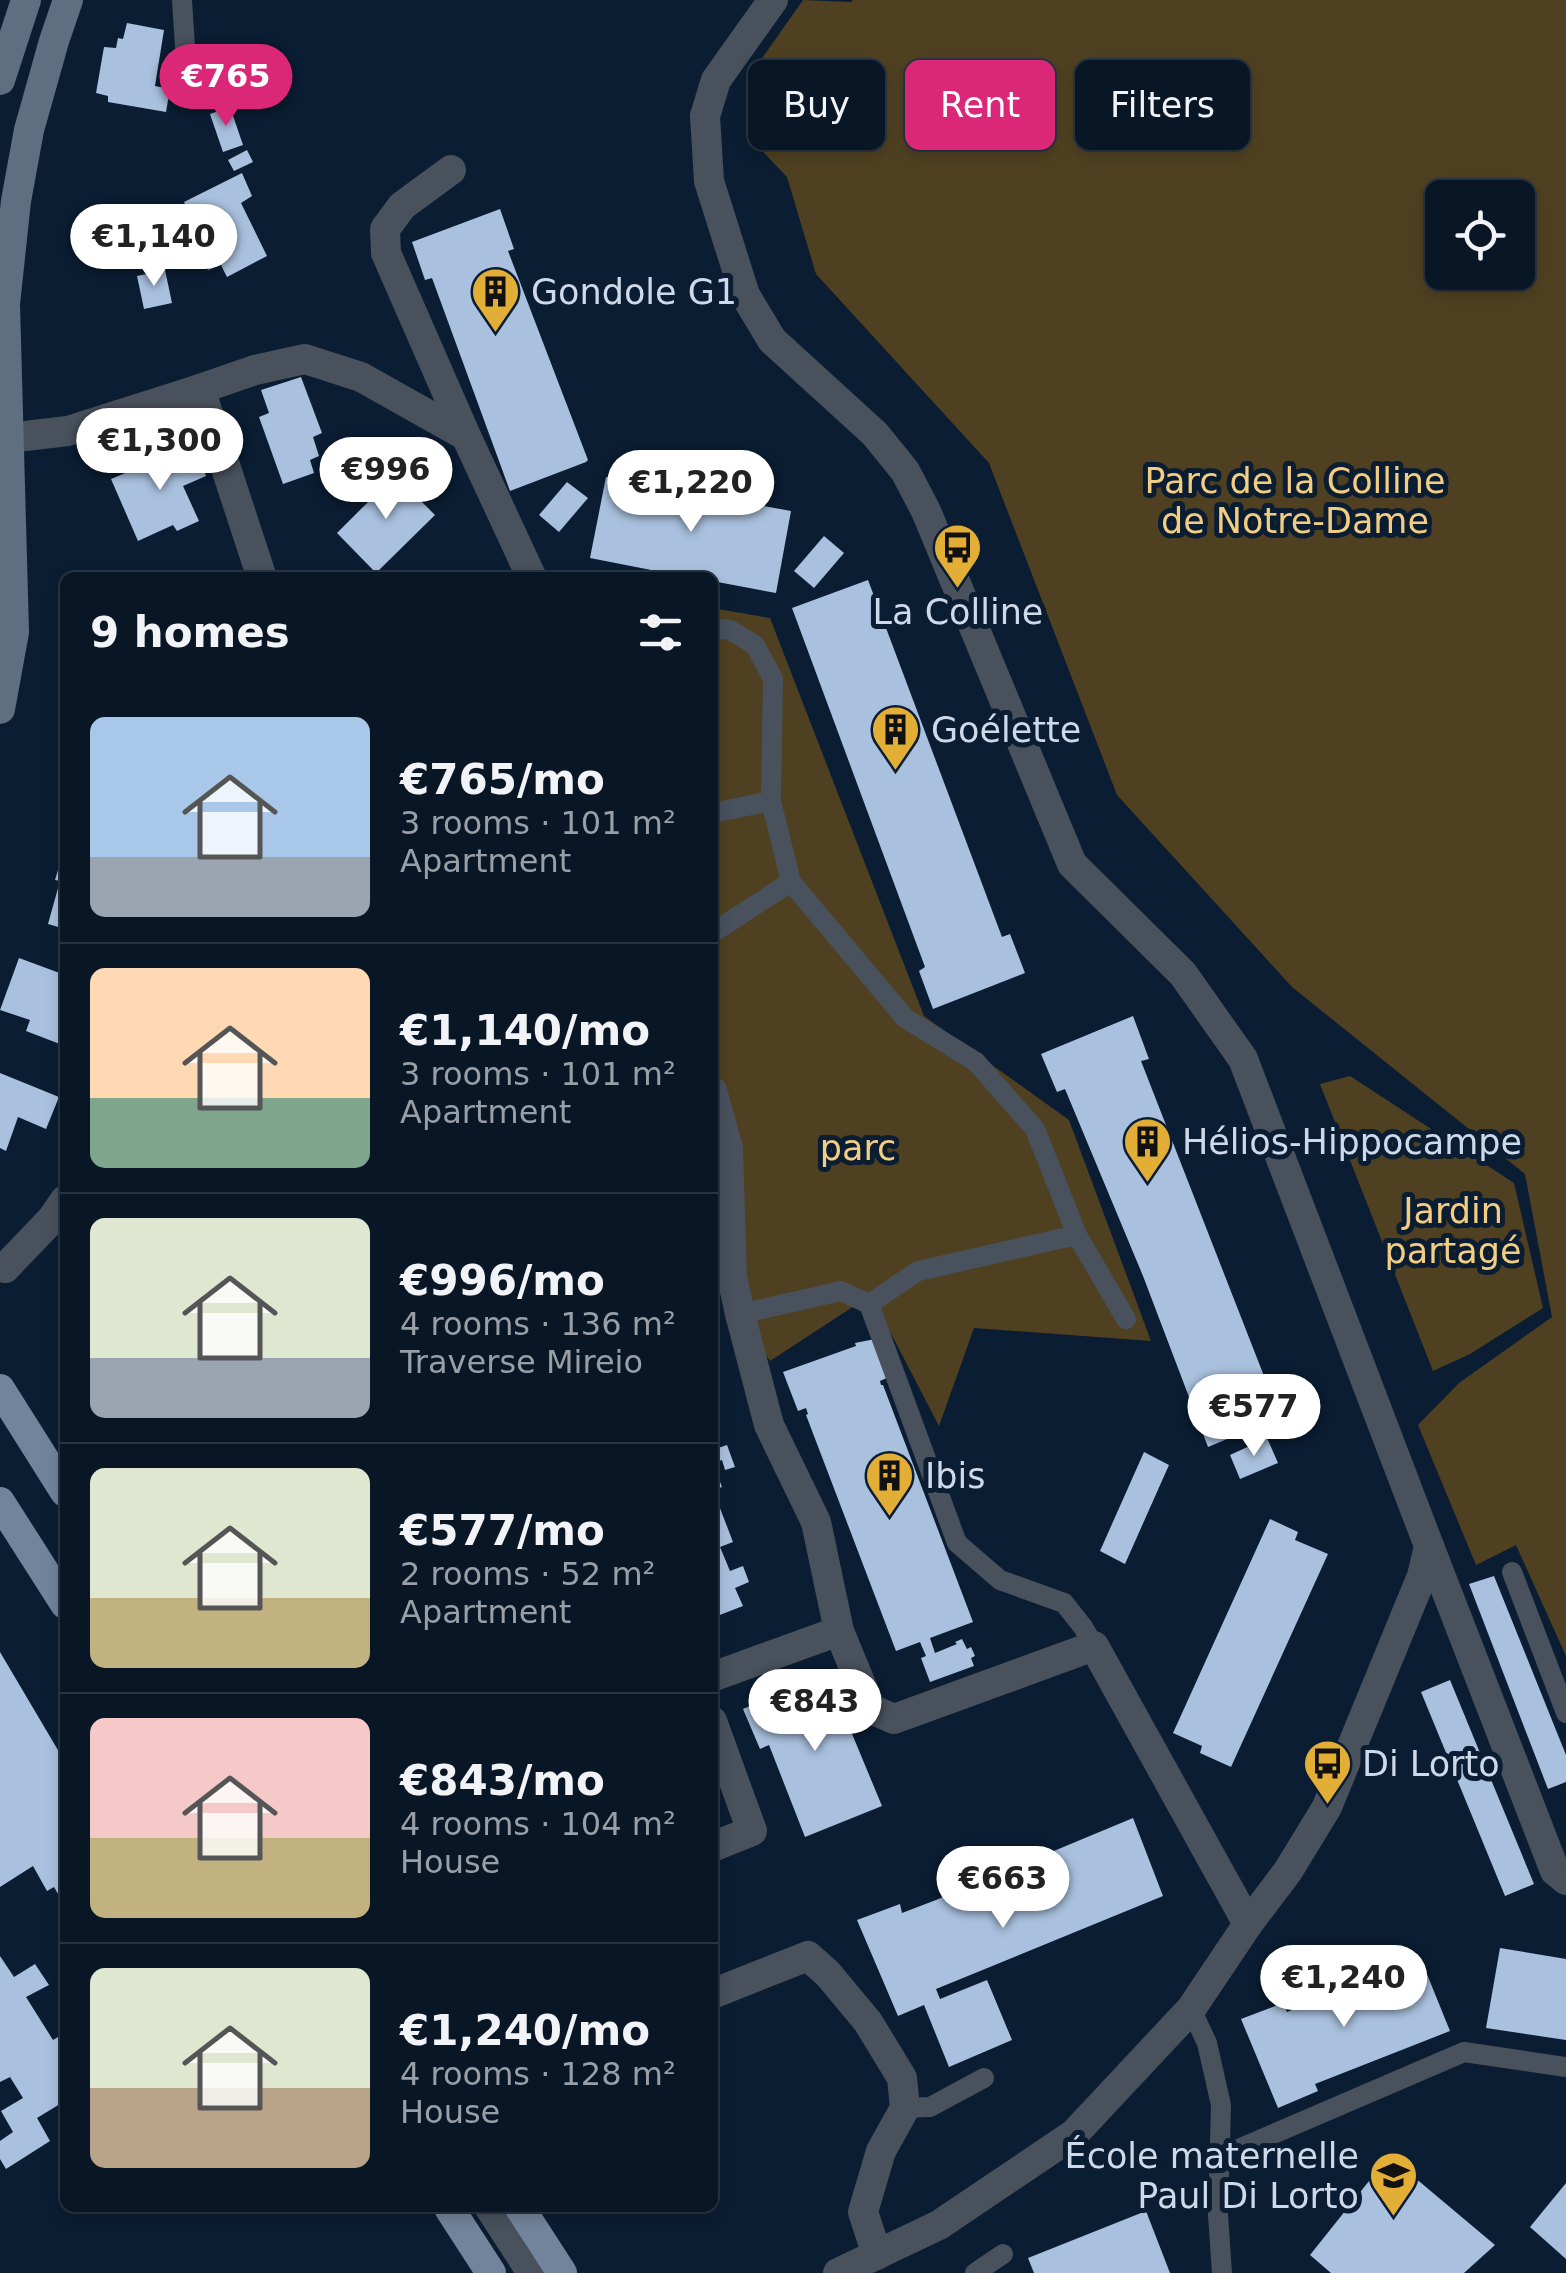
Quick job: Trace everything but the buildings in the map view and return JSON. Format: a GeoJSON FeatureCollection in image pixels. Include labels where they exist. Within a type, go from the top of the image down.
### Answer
{"type":"FeatureCollection","features":[{"type":"Feature","properties":{"kind":"main road"},"geometry":{"type":"LineString","coordinates":[[0,80],[26,0]]}},
{"type":"Feature","properties":{"kind":"main road"},"geometry":{"type":"LineString","coordinates":[[0,709],[14,632],[4,438],[4,304],[29,130],[68,0]]}},
{"type":"Feature","properties":{"kind":"main road"},"geometry":{"type":"LineString","coordinates":[[0,1389],[60,1484]]}},
{"type":"Feature","properties":{"kind":"main road"},"geometry":{"type":"LineString","coordinates":[[0,1502],[60,1596]]}},
{"type":"Feature","properties":{"kind":"main road"},"geometry":{"type":"LineString","coordinates":[[452,2212],[490,2273]]}},
{"type":"Feature","properties":{"kind":"main road"},"geometry":{"type":"LineString","coordinates":[[523,2212],[562,2273]]}},
{"type":"Feature","properties":{"kind":"street"},"geometry":{"type":"LineString","coordinates":[[773,0],[716,80],[705,116],[709,181],[745,296],[772,340],[875,434],[905,471],[926,511],[1072,864],[1183,974],[1243,1059],[1555,1870],[1566,1880]]}},
{"type":"Feature","properties":{"kind":"street"},"geometry":{"type":"LineString","coordinates":[[452,170],[402,206],[385,228],[386,253],[529,572]]}},
{"type":"Feature","properties":{"kind":"street"},"geometry":{"type":"LineString","coordinates":[[4,438],[68,431],[255,370],[305,359],[361,377],[466,436]]}},
{"type":"Feature","properties":{"kind":"street"},"geometry":{"type":"LineString","coordinates":[[200,388],[260,572]]}},
{"type":"Feature","properties":{"kind":"street"},"geometry":{"type":"LineString","coordinates":[[718,1112],[728,1148],[732,1277],[740,1314],[769,1425],[816,1522],[840,1631],[871,1709],[894,1719],[1094,1646],[1248,1924]]}},
{"type":"Feature","properties":{"kind":"street"},"geometry":{"type":"LineString","coordinates":[[5,1268],[60,1208]]}},
{"type":"Feature","properties":{"kind":"street"},"geometry":{"type":"LineString","coordinates":[[838,2273],[939,2225],[1074,2134],[1191,2009],[1288,1871],[1327,1807],[1422,1576],[1430,1546]]}},
{"type":"Feature","properties":{"kind":"street"},"geometry":{"type":"LineString","coordinates":[[718,1675],[840,1631]]}},
{"type":"Feature","properties":{"kind":"street"},"geometry":{"type":"LineString","coordinates":[[718,1738],[752,1831],[718,1845]]}},
{"type":"Feature","properties":{"kind":"street"},"geometry":{"type":"LineString","coordinates":[[718,1992],[808,1956],[868,2022],[902,2078],[906,2108],[880,2151],[863,2212],[878,2255]]}},
{"type":"Feature","properties":{"kind":"street"},"geometry":{"type":"LineString","coordinates":[[493,2212],[532,2273]]}},
{"type":"Feature","properties":{"kind":"lane"},"geometry":{"type":"LineString","coordinates":[[182,0],[185,48]]}},
{"type":"Feature","properties":{"kind":"lane"},"geometry":{"type":"LineString","coordinates":[[718,629],[730,630],[755,645],[773,679],[770,801],[791,882],[905,1018],[976,1062],[1034,1129],[1077,1234],[1126,1319]]}},
{"type":"Feature","properties":{"kind":"lane"},"geometry":{"type":"LineString","coordinates":[[718,812],[770,801]]}},
{"type":"Feature","properties":{"kind":"lane"},"geometry":{"type":"LineString","coordinates":[[718,930],[791,882]]}},
{"type":"Feature","properties":{"kind":"lane"},"geometry":{"type":"LineString","coordinates":[[869,1304],[918,1271],[1077,1234]]}},
{"type":"Feature","properties":{"kind":"lane"},"geometry":{"type":"LineString","coordinates":[[740,1314],[842,1290],[869,1304],[957,1543],[1000,1580],[1064,1603],[1094,1646]]}},
{"type":"Feature","properties":{"kind":"lane"},"geometry":{"type":"LineString","coordinates":[[1512,1572],[1566,1712]]}},
{"type":"Feature","properties":{"kind":"lane"},"geometry":{"type":"LineString","coordinates":[[1191,2009],[1207,2042],[1221,2105],[1218,2216],[1222,2273]]}},
{"type":"Feature","properties":{"kind":"lane"},"geometry":{"type":"LineString","coordinates":[[1220,2157],[1464,2052],[1566,2067]]}},
{"type":"Feature","properties":{"kind":"lane"},"geometry":{"type":"LineString","coordinates":[[906,2108],[930,2108],[984,2078]]}},
{"type":"Feature","properties":{"kind":"lane"},"geometry":{"type":"LineString","coordinates":[[975,2273],[1003,2254]]}},
{"type":"Feature","properties":{"kind":"green space","name":"Parc de la Colline de Notre-Dame"},"geometry":{"type":"Polygon","coordinates":[[[803,0],[1566,0],[1566,1656],[1516,1545],[1476,1565],[1418,1425],[1459,1383],[1552,1317],[1525,1174],[1292,987],[1117,795],[989,463],[816,274],[787,177],[761,150],[885,150],[885,60],[761,60],[803,0]]]}},
{"type":"Feature","properties":{"kind":"green space","name":"parc"},"geometry":{"type":"Polygon","coordinates":[[[718,609],[770,618],[924,1016],[1069,1120],[1151,1341],[974,1328],[939,1426],[871,1295],[770,1361],[718,1283],[718,609]]]}},
{"type":"Feature","properties":{"kind":"green space","name":"Jardin partagé"},"geometry":{"type":"Polygon","coordinates":[[[1350,1076],[1514,1183],[1543,1308],[1470,1354],[1433,1371],[1320,1084],[1350,1076]]]}},
{"type":"Feature","properties":{"kind":"place","name":"Gondole G1"},"geometry":{"type":"Point","coordinates":[496,334]}},
{"type":"Feature","properties":{"kind":"place","name":"La Colline"},"geometry":{"type":"Point","coordinates":[958,590]}},
{"type":"Feature","properties":{"kind":"place","name":"Goélette"},"geometry":{"type":"Point","coordinates":[896,772]}},
{"type":"Feature","properties":{"kind":"place","name":"Hélios-Hippocampe"},"geometry":{"type":"Point","coordinates":[1147,1184]}},
{"type":"Feature","properties":{"kind":"place","name":"Ibis"},"geometry":{"type":"Point","coordinates":[890,1518]}},
{"type":"Feature","properties":{"kind":"place","name":"Di Lorto"},"geometry":{"type":"Point","coordinates":[1327,1806]}},
{"type":"Feature","properties":{"kind":"place","name":"École maternelle Paul Di Lorto"},"geometry":{"type":"Point","coordinates":[1394,2218]}}]}
